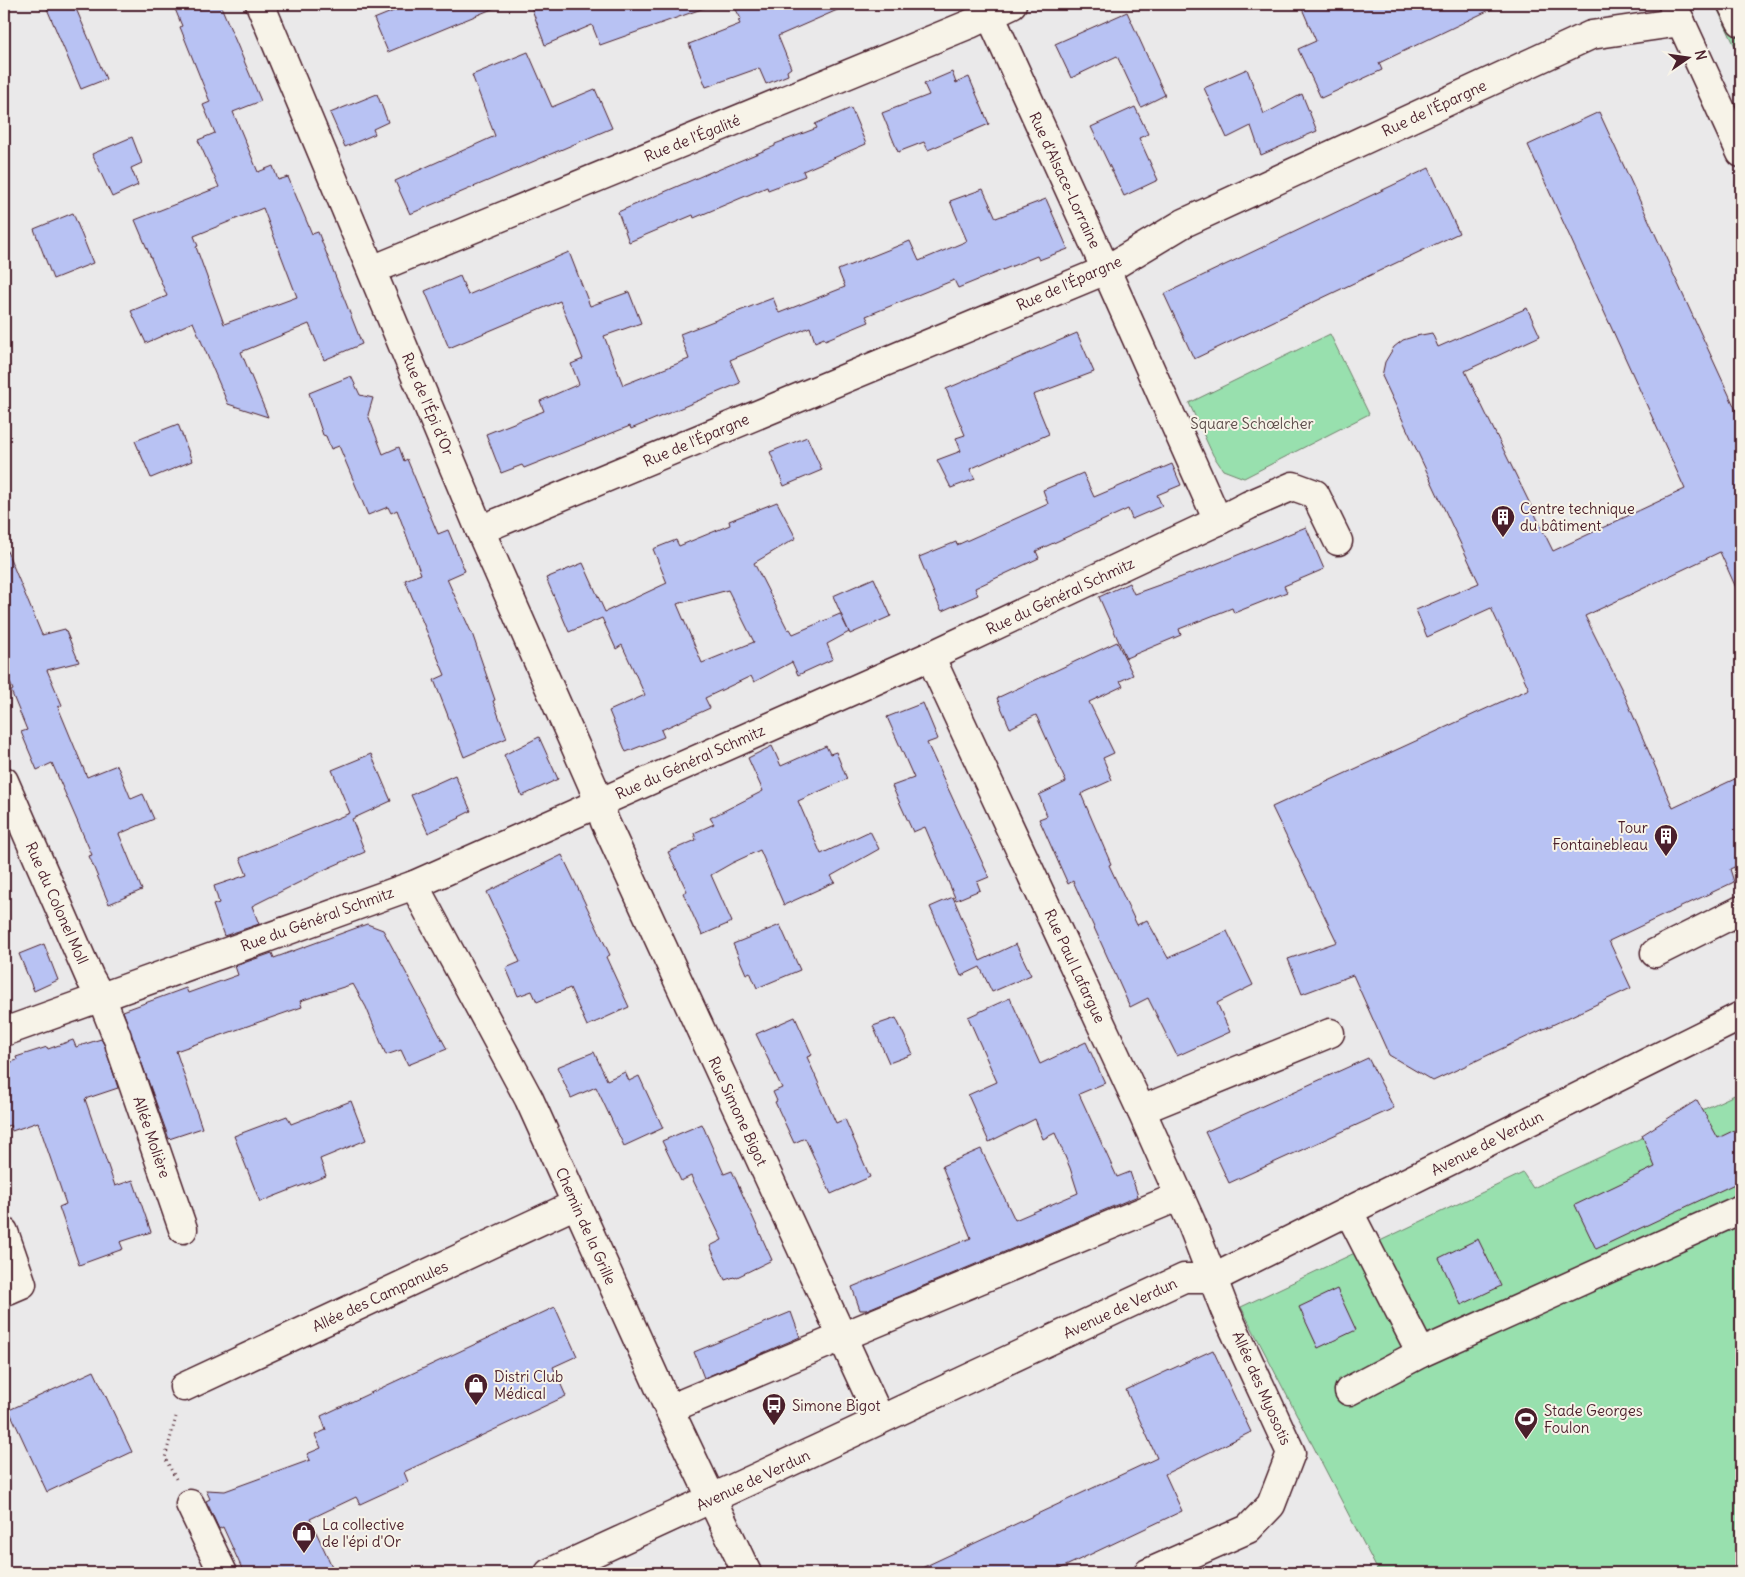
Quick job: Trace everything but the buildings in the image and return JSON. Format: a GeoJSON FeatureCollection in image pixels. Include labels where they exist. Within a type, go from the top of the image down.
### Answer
{"type":"FeatureCollection","features":[{"type":"Feature","properties":{"kind":"street"},"geometry":{"type":"LineString","coordinates":[[1732,4],[1741,22]]}},
{"type":"Feature","properties":{"kind":"street","name":"Rue de l'Épi d'Or"},"geometry":{"type":"LineString","coordinates":[[267,6],[372,270],[480,530],[592,784],[598,803]]}},
{"type":"Feature","properties":{"kind":"street","name":"Rue de l'Égalité"},"geometry":{"type":"LineString","coordinates":[[372,270],[995,8]]}},
{"type":"Feature","properties":{"kind":"street","name":"Rue d'Alsace-Lorraine"},"geometry":{"type":"LineString","coordinates":[[995,8],[1106,270],[1218,521]]}},
{"type":"Feature","properties":{"kind":"street"},"geometry":{"type":"LineString","coordinates":[[1677,13],[1741,153]]}},
{"type":"Feature","properties":{"kind":"street","name":"Rue de l'Épargne"},"geometry":{"type":"LineString","coordinates":[[480,530],[1106,270],[1184,223],[1591,35],[1677,13]]}},
{"type":"Feature","properties":{"kind":"street","name":"Rue du Général Schmitz"},"geometry":{"type":"LineString","coordinates":[[4,1032],[414,884],[930,656],[1218,521],[1249,504],[1294,486],[1315,494],[1338,541]]}},
{"type":"Feature","properties":{"kind":"street","name":"Rue Paul Lafargue"},"geometry":{"type":"LineString","coordinates":[[930,656],[1142,1110],[1214,1278]]}},
{"type":"Feature","properties":{"kind":"street","name":"Rue du Colonel Moll"},"geometry":{"type":"LineString","coordinates":[[4,781],[90,978],[101,997]]}},
{"type":"Feature","properties":{"kind":"street","name":"Rue Simone Bigot"},"geometry":{"type":"LineString","coordinates":[[598,803],[605,822],[880,1419]]}},
{"type":"Feature","properties":{"kind":"street","name":"Chemin de la Grille"},"geometry":{"type":"LineString","coordinates":[[414,884],[528,1099],[669,1410],[747,1573]]}},
{"type":"Feature","properties":{"kind":"street"},"geometry":{"type":"LineString","coordinates":[[1655,953],[1741,910]]}},
{"type":"Feature","properties":{"kind":"street","name":"Allée Molière"},"geometry":{"type":"LineString","coordinates":[[101,997],[183,1229]]}},
{"type":"Feature","properties":{"kind":"street","name":"Avenue de Verdun"},"geometry":{"type":"LineString","coordinates":[[549,1573],[712,1500],[880,1419],[1184,1278],[1214,1278],[1741,1016]]}},
{"type":"Feature","properties":{"kind":"street"},"geometry":{"type":"LineString","coordinates":[[1142,1110],[1330,1033]]}},
{"type":"Feature","properties":{"kind":"street"},"geometry":{"type":"LineString","coordinates":[[669,1410],[1180,1196]]}},
{"type":"Feature","properties":{"kind":"street","name":"Allée des Campanules"},"geometry":{"type":"LineString","coordinates":[[184,1387],[576,1204]]}},
{"type":"Feature","properties":{"kind":"street"},"geometry":{"type":"LineString","coordinates":[[1349,1391],[1421,1353],[1741,1209]]}},
{"type":"Feature","properties":{"kind":"street"},"geometry":{"type":"LineString","coordinates":[[1349,1212],[1421,1353]]}},
{"type":"Feature","properties":{"kind":"street"},"geometry":{"type":"LineString","coordinates":[[4,1232],[22,1284],[8,1290]]}},
{"type":"Feature","properties":{"kind":"street","name":"Allée des Myosotis"},"geometry":{"type":"LineString","coordinates":[[1148,1573],[1248,1529],[1271,1505],[1291,1453],[1225,1310],[1214,1278]]}},
{"type":"Feature","properties":{"kind":"street"},"geometry":{"type":"LineString","coordinates":[[190,1504],[223,1573]]}},
{"type":"Feature","properties":{"kind":"path"},"geometry":{"type":"LineString","coordinates":[[184,1387],[165,1458],[190,1504]]}},
{"type":"Feature","properties":{"kind":"green space"},"geometry":{"type":"Polygon","coordinates":[[[1715,4],[1741,4],[1741,59],[1715,4]]]}},
{"type":"Feature","properties":{"kind":"green space","name":"Square Schœlcher"},"geometry":{"type":"Polygon","coordinates":[[[1330,334],[1369,414],[1244,478],[1223,470],[1213,455],[1189,403],[1330,334]]]}},
{"type":"Feature","properties":{"kind":"green space","name":"Stade Georges Foulon"},"geometry":{"type":"Polygon","coordinates":[[[1741,1092],[1741,1573],[1379,1573],[1241,1307],[1523,1173],[1533,1188],[1741,1092]]]}},
{"type":"Feature","properties":{"kind":"place","name":"Centre technique du bâtiment"},"geometry":{"type":"Point","coordinates":[1503,538]}},
{"type":"Feature","properties":{"kind":"place","name":"Tour Fontainebleau"},"geometry":{"type":"Point","coordinates":[1666,857]}},
{"type":"Feature","properties":{"kind":"place","name":"Distri Club Médical"},"geometry":{"type":"Point","coordinates":[476,1406]}},
{"type":"Feature","properties":{"kind":"place","name":"Simone Bigot"},"geometry":{"type":"Point","coordinates":[774,1426]}},
{"type":"Feature","properties":{"kind":"place","name":"Stade Georges Foulon"},"geometry":{"type":"Point","coordinates":[1526,1440]}},
{"type":"Feature","properties":{"kind":"place","name":"La collective de l'épi d'Or"},"geometry":{"type":"Point","coordinates":[304,1554]}}]}
